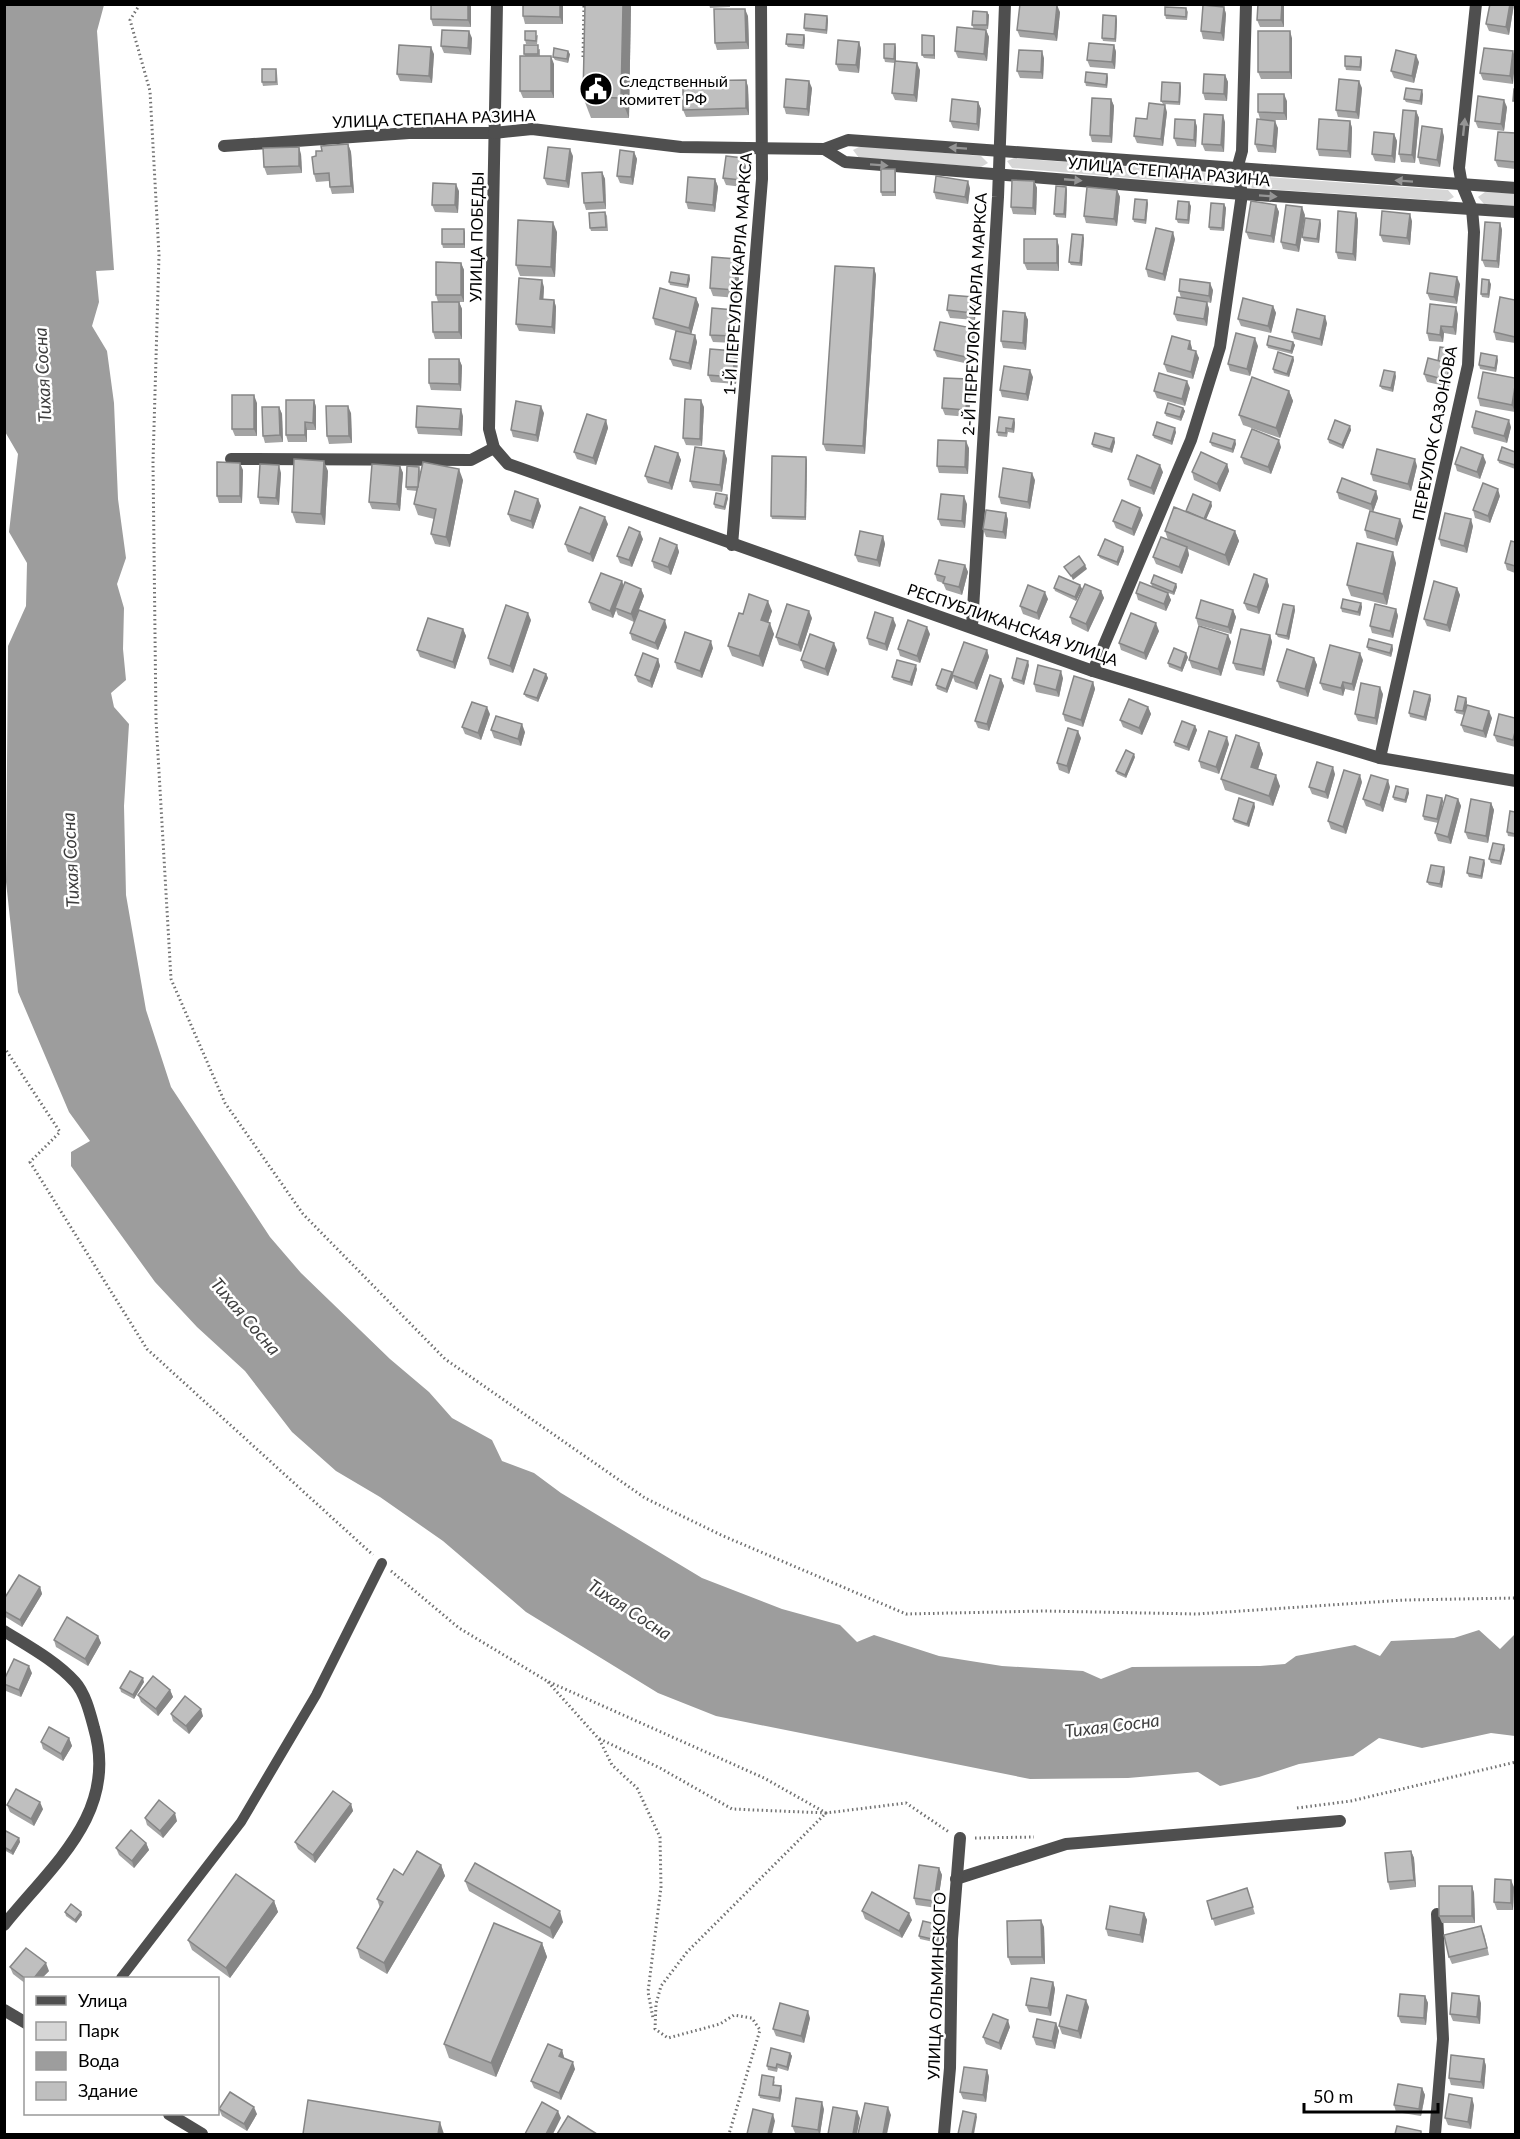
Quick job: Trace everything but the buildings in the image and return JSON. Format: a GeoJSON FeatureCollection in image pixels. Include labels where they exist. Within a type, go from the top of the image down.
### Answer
{"type":"FeatureCollection","features":[{"type":"Feature","properties":{"kind":"street","name":"УЛИЦА ПОБЕДЫ"},"geometry":{"type":"LineString","coordinates":[[494,448],[489,429],[496,4]]}},
{"type":"Feature","properties":{"kind":"street","name":"1-Й ПЕРЕУЛОК КАРЛА МАРКСА"},"geometry":{"type":"LineString","coordinates":[[732,545],[763,147],[761,4]]}},
{"type":"Feature","properties":{"kind":"street","name":"2-Й ПЕРЕУЛОК КАРЛА МАРКСА"},"geometry":{"type":"LineString","coordinates":[[972,626],[998,174],[1005,4]]}},
{"type":"Feature","properties":{"kind":"street"},"geometry":{"type":"LineString","coordinates":[[1093,671],[1191,440],[1220,347],[1242,194],[1237,170],[1242,151],[1246,4]]}},
{"type":"Feature","properties":{"kind":"street","name":"ПЕРЕУЛОК САЗОНОВА"},"geometry":{"type":"LineString","coordinates":[[1380,758],[1439,503],[1468,365],[1474,232],[1472,209],[1462,186],[1459,168],[1476,4]]}},
{"type":"Feature","properties":{"kind":"street","name":"УЛИЦА СТЕПАНА РАЗИНА"},"geometry":{"type":"LineString","coordinates":[[224,146],[409,133],[494,133],[532,129],[681,147],[824,149],[848,140],[1237,170],[1515,188]]}},
{"type":"Feature","properties":{"kind":"street","name":"УЛИЦА СТЕПАНА РАЗИНА"},"geometry":{"type":"LineString","coordinates":[[824,149],[845,162],[1242,194],[1515,212]]}},
{"type":"Feature","properties":{"kind":"street"},"geometry":{"type":"LineString","coordinates":[[231,459],[471,460],[494,448]]}},
{"type":"Feature","properties":{"kind":"street","name":"РЕСПУБЛИКАНСКАЯ УЛИЦА"},"geometry":{"type":"LineString","coordinates":[[494,448],[508,464],[732,545],[972,626],[1093,671],[1380,758],[1515,780]]}},
{"type":"Feature","properties":{"kind":"street"},"geometry":{"type":"LineString","coordinates":[[4,1631],[76,1682],[89,1709],[101,1750],[93,1804],[77,1839],[4,1925]]}},
{"type":"Feature","properties":{"kind":"street"},"geometry":{"type":"LineString","coordinates":[[956,1879],[1066,1844],[1340,1821]]}},
{"type":"Feature","properties":{"kind":"street","name":"УЛИЦА ОЛЬМИНСКОГО"},"geometry":{"type":"LineString","coordinates":[[944,2134],[950,2068],[951,1938],[960,1838]]}},
{"type":"Feature","properties":{"kind":"street"},"geometry":{"type":"LineString","coordinates":[[1435,2134],[1443,2039],[1437,1914]]}},
{"type":"Feature","properties":{"kind":"street"},"geometry":{"type":"LineString","coordinates":[[4,2010],[24,2022]]}},
{"type":"Feature","properties":{"kind":"street"},"geometry":{"type":"LineString","coordinates":[[171,2115],[202,2134]]}},
{"type":"Feature","properties":{"kind":"lane"},"geometry":{"type":"LineString","coordinates":[[122,1977],[241,1822],[316,1695],[382,1563]]}},
{"type":"Feature","properties":{"kind":"path"},"geometry":{"type":"LineString","coordinates":[[140,4],[130,20],[150,91],[159,255],[153,462],[156,720],[171,979],[225,1103],[303,1215],[445,1359],[645,1498],[721,1535],[906,1614],[1044,1611],[1197,1614],[1404,1600],[1515,1598]]}},
{"type":"Feature","properties":{"kind":"path"},"geometry":{"type":"LineString","coordinates":[[583,57],[584,4]]}},
{"type":"Feature","properties":{"kind":"path"},"geometry":{"type":"LineString","coordinates":[[4,1047],[60,1132],[30,1162],[147,1349],[382,1563],[459,1628],[547,1681],[764,1778],[826,1813]]}},
{"type":"Feature","properties":{"kind":"path"},"geometry":{"type":"LineString","coordinates":[[547,1681],[598,1738],[612,1765],[637,1788],[660,1837],[661,1887],[648,1992],[655,2029],[668,2038],[720,2024],[734,2015],[752,2018],[760,2030],[729,2134]]}},
{"type":"Feature","properties":{"kind":"path"},"geometry":{"type":"LineString","coordinates":[[598,1738],[660,1768],[732,1809],[826,1813],[906,1803],[960,1838],[1042,1837]]}},
{"type":"Feature","properties":{"kind":"path"},"geometry":{"type":"LineString","coordinates":[[1294,1808],[1352,1801],[1515,1761]]}},
{"type":"Feature","properties":{"kind":"path"},"geometry":{"type":"LineString","coordinates":[[655,2029],[656,2004],[661,1986],[687,1952],[826,1813]]}},
{"type":"Feature","properties":{"kind":"green space"},"geometry":{"type":"Polygon","coordinates":[[[861,146],[981,156],[988,163],[981,167],[859,158],[853,150],[861,146]]]}},
{"type":"Feature","properties":{"kind":"green space"},"geometry":{"type":"Polygon","coordinates":[[[1014,158],[1213,173],[1218,179],[1213,185],[1012,168],[1007,161],[1014,158]]]}},
{"type":"Feature","properties":{"kind":"green space"},"geometry":{"type":"Polygon","coordinates":[[[1253,176],[1448,190],[1454,197],[1447,201],[1252,188],[1246,180],[1253,176]]]}},
{"type":"Feature","properties":{"kind":"green space"},"geometry":{"type":"Polygon","coordinates":[[[1485,192],[1515,193],[1515,206],[1484,204],[1478,197],[1485,192]]]}},
{"type":"Feature","properties":{"kind":"water","name":"Тихая Сосна"},"geometry":{"type":"Polygon","coordinates":[[[4,5],[104,5],[97,31],[114,270],[96,271],[99,302],[92,326],[107,351],[114,403],[118,499],[126,558],[117,584],[124,608],[123,649],[126,680],[111,693],[114,707],[129,724],[124,806],[126,895],[146,1010],[171,1087],[270,1237],[301,1273],[390,1359],[429,1392],[452,1418],[492,1440],[502,1461],[534,1473],[561,1493],[702,1578],[782,1609],[840,1625],[857,1642],[874,1635],[939,1656],[1002,1666],[1083,1671],[1101,1679],[1132,1667],[1285,1664],[1296,1656],[1355,1645],[1380,1656],[1391,1641],[1454,1638],[1479,1630],[1500,1649],[1515,1634],[1515,1736],[1491,1733],[1422,1748],[1379,1738],[1353,1756],[1299,1764],[1220,1786],[1198,1772],[1128,1778],[1030,1779],[716,1716],[658,1693],[526,1612],[443,1541],[380,1497],[336,1471],[292,1432],[245,1371],[197,1327],[155,1282],[71,1166],[71,1152],[90,1141],[69,1112],[18,992],[6,882],[8,646],[26,606],[27,563],[9,532],[18,454],[4,430],[4,5]]]}},
{"type":"Feature","properties":{"kind":"place","name":"Следственный комитет РФ"},"geometry":{"type":"Point","coordinates":[596,89]}}]}
